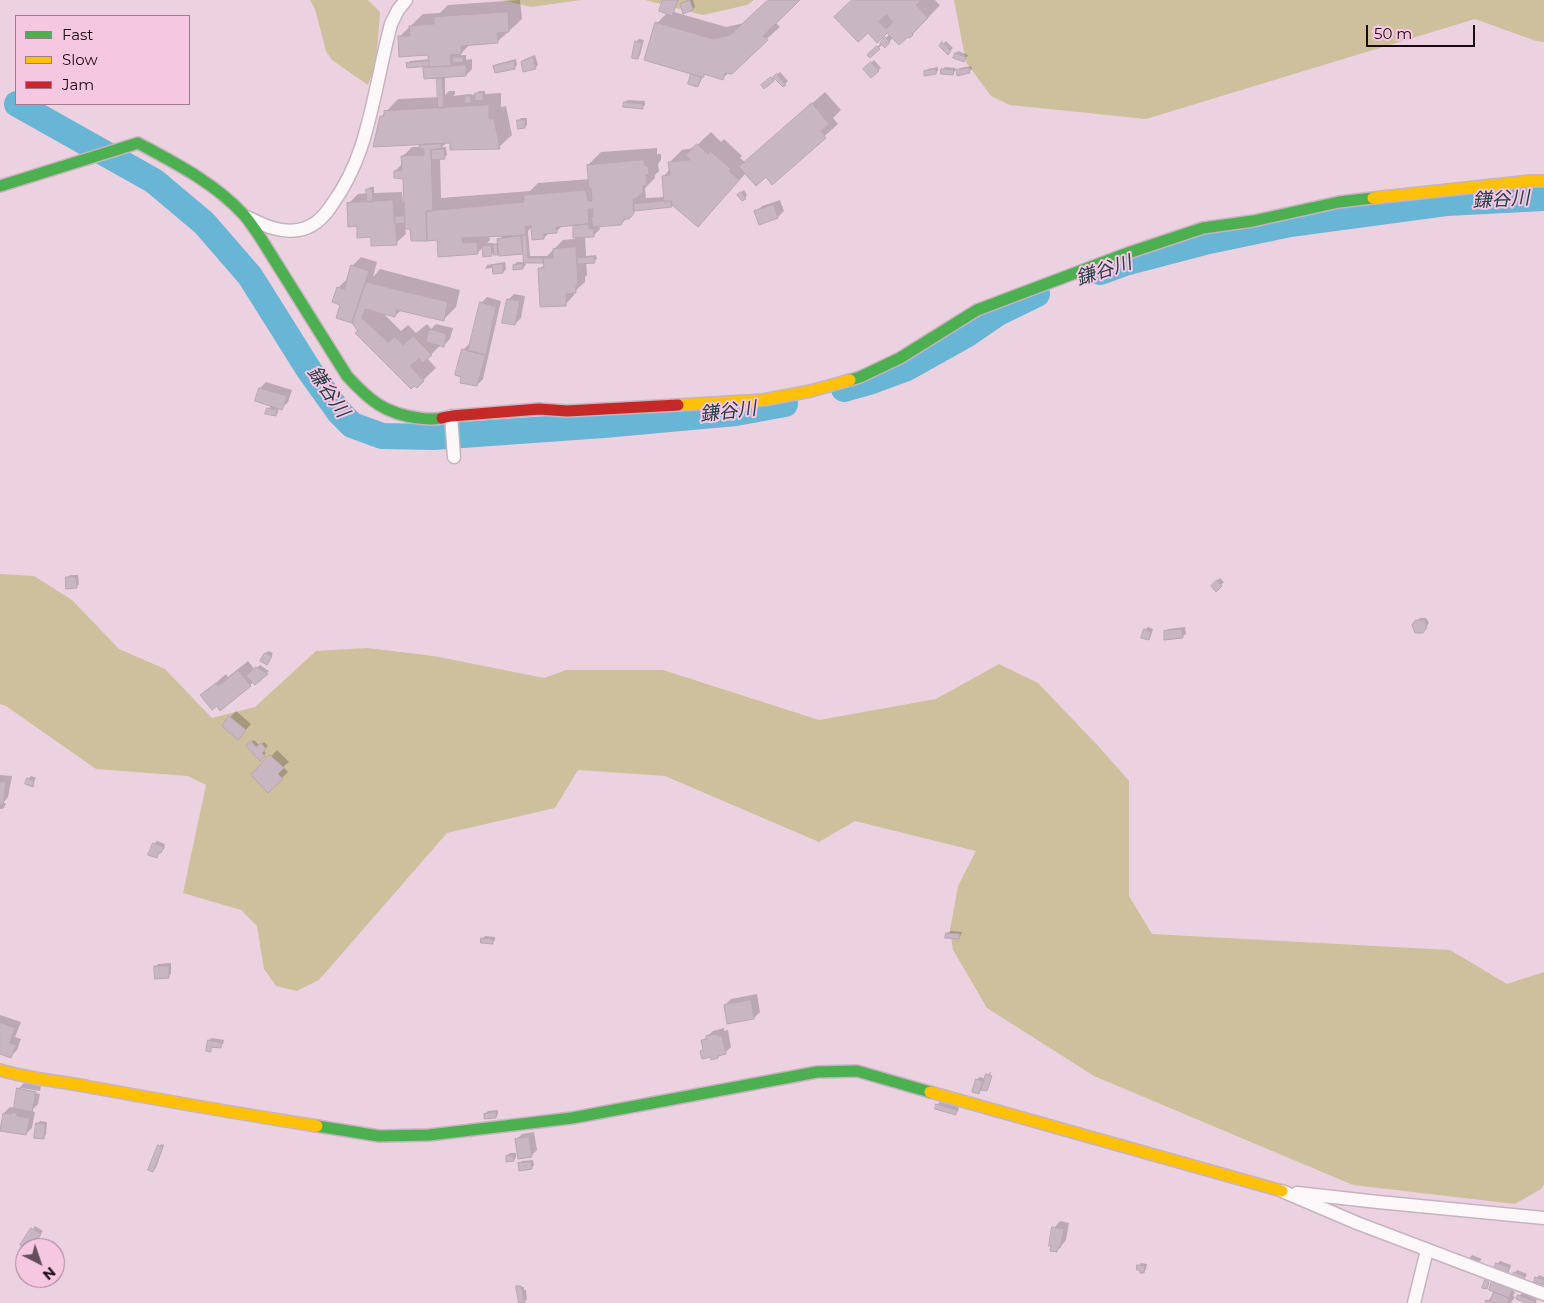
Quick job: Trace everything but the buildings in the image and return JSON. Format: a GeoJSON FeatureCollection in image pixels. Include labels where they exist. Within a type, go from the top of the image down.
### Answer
{"type":"FeatureCollection","features":[{"type":"Feature","properties":{"kind":"street"},"geometry":{"type":"LineString","coordinates":[[245,216],[269,227],[281,230],[298,230],[314,224],[327,212],[349,179],[361,152],[391,24],[406,0]]}},
{"type":"Feature","properties":{"kind":"street"},"geometry":{"type":"LineString","coordinates":[[0,186],[84,158],[138,143],[164,157],[211,186],[245,216],[347,376],[360,390],[386,410],[402,416],[433,420],[451,416],[539,408],[566,411],[763,400],[811,391],[860,377],[900,358],[977,310],[1128,252],[1203,228],[1253,221],[1339,202],[1544,181]]}},
{"type":"Feature","properties":{"kind":"street"},"geometry":{"type":"LineString","coordinates":[[451,416],[454,457]]}},
{"type":"Feature","properties":{"kind":"street"},"geometry":{"type":"LineString","coordinates":[[0,1070],[16,1075],[71,1083],[193,1106],[379,1136],[429,1136],[572,1118],[817,1072],[857,1071],[1282,1191],[1357,1223],[1544,1294]]}},
{"type":"Feature","properties":{"kind":"street"},"geometry":{"type":"LineString","coordinates":[[1282,1191],[1544,1218]]}},
{"type":"Feature","properties":{"kind":"street"},"geometry":{"type":"LineString","coordinates":[[1414,1303],[1427,1250]]}},
{"type":"Feature","properties":{"kind":"shaded area"},"geometry":{"type":"Polygon","coordinates":[[[310,0],[368,0],[380,12],[376,64],[368,85],[332,60],[326,51],[315,9],[310,0]]]}},
{"type":"Feature","properties":{"kind":"shaded area"},"geometry":{"type":"Polygon","coordinates":[[[502,0],[581,0],[531,7],[502,0]]]}},
{"type":"Feature","properties":{"kind":"shaded area"},"geometry":{"type":"Polygon","coordinates":[[[645,0],[754,0],[747,5],[703,15],[645,0]]]}},
{"type":"Feature","properties":{"kind":"shaded area"},"geometry":{"type":"Polygon","coordinates":[[[954,0],[1544,0],[1544,42],[1536,41],[1475,19],[1146,119],[1010,105],[991,96],[966,62],[954,0]]]}},
{"type":"Feature","properties":{"kind":"shaded area"},"geometry":{"type":"Polygon","coordinates":[[[0,574],[34,576],[72,600],[119,649],[165,669],[212,718],[255,707],[316,651],[367,648],[434,656],[544,678],[566,670],[663,670],[819,720],[936,699],[999,664],[1038,683],[1129,781],[1129,896],[1152,934],[1450,950],[1507,984],[1544,972],[1544,1184],[1541,1189],[1515,1204],[1353,1185],[1094,1076],[987,1008],[953,950],[950,930],[958,886],[976,851],[855,821],[819,842],[665,776],[578,770],[555,808],[447,833],[319,980],[297,991],[276,986],[264,969],[257,926],[241,910],[183,893],[206,785],[188,776],[96,769],[6,706],[0,704],[0,574]]]}},
{"type":"Feature","properties":{"kind":"waterway","name":"鎌谷川"},"geometry":{"type":"LineString","coordinates":[[19,105],[154,181],[204,223],[250,276],[309,370],[339,412],[352,425],[382,436],[434,437],[604,425],[736,413],[785,404]]}},
{"type":"Feature","properties":{"kind":"waterway","name":"鎌谷川"},"geometry":{"type":"LineString","coordinates":[[1100,272],[1125,263],[1209,241],[1290,224],[1446,203],[1544,198]]}},
{"type":"Feature","properties":{"kind":"waterway","name":"鎌谷川"},"geometry":{"type":"LineString","coordinates":[[844,389],[907,368],[966,335],[998,313],[1037,294]]}},
{"type":"Feature","properties":{"kind":"traffic: fast"},"geometry":{"type":"LineString","coordinates":[[0,186],[138,143],[207,183],[244,215],[260,237],[347,376],[370,399],[387,409],[407,416],[425,419],[442,418]]}},
{"type":"Feature","properties":{"kind":"traffic: fast"},"geometry":{"type":"LineString","coordinates":[[850,380],[900,358],[977,310],[1128,253],[1203,228],[1253,221],[1339,202],[1373,198]]}},
{"type":"Feature","properties":{"kind":"traffic: fast"},"geometry":{"type":"LineString","coordinates":[[317,1126],[379,1136],[429,1135],[572,1118],[817,1072],[857,1071],[930,1092]]}},
{"type":"Feature","properties":{"kind":"traffic: slow"},"geometry":{"type":"LineString","coordinates":[[1373,198],[1544,181]]}},
{"type":"Feature","properties":{"kind":"traffic: slow"},"geometry":{"type":"LineString","coordinates":[[678,405],[763,400],[811,391],[850,380]]}},
{"type":"Feature","properties":{"kind":"traffic: slow"},"geometry":{"type":"LineString","coordinates":[[0,1070],[33,1078],[317,1126]]}},
{"type":"Feature","properties":{"kind":"traffic: slow"},"geometry":{"type":"LineString","coordinates":[[930,1092],[1282,1191]]}},
{"type":"Feature","properties":{"kind":"traffic: jam"},"geometry":{"type":"LineString","coordinates":[[442,418],[539,409],[567,411],[678,405]]}}]}
